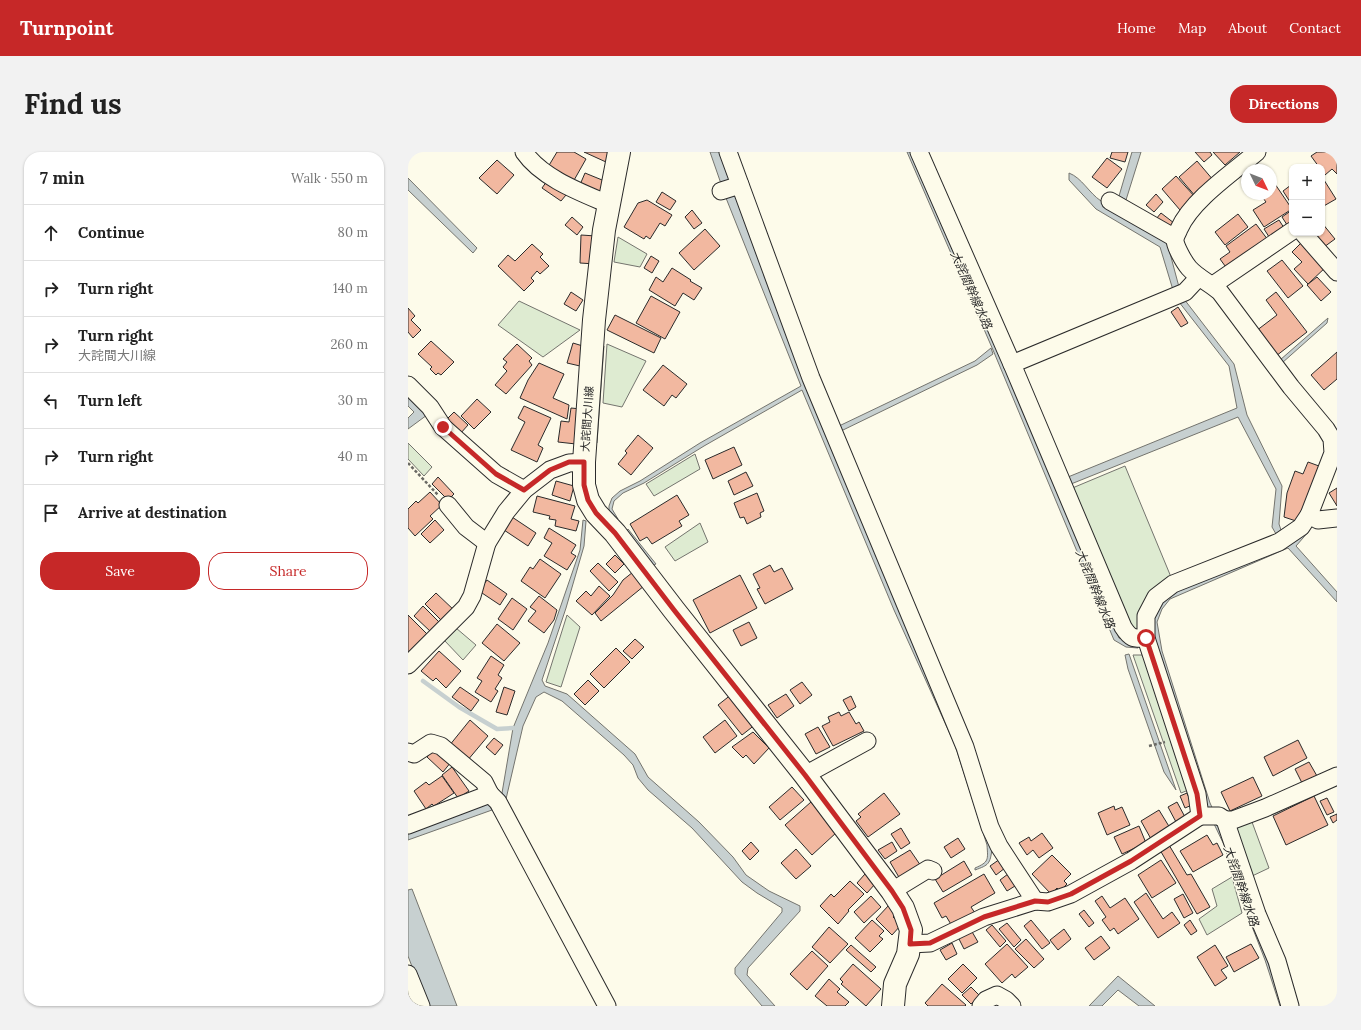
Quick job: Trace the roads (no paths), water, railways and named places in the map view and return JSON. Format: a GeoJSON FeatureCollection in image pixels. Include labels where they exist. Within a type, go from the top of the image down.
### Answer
{"type":"FeatureCollection","features":[{"type":"Feature","properties":{"kind":"main road","name":"大詫間大川線"},"geometry":{"type":"LineString","coordinates":[[620,152],[608,204],[594,320],[584,462],[584,485],[588,500],[596,513],[615,533],[805,775],[892,891],[903,908],[911,930],[910,944],[908,954],[895,984],[893,1006]]}},
{"type":"Feature","properties":{"kind":"street"},"geometry":{"type":"LineString","coordinates":[[524,152],[537,167],[571,188],[608,204]]}},
{"type":"Feature","properties":{"kind":"street"},"geometry":{"type":"LineString","coordinates":[[728,152],[811,378],[965,747],[990,827],[999,846],[1035,901]]}},
{"type":"Feature","properties":{"kind":"street"},"geometry":{"type":"LineString","coordinates":[[919,152],[1012,364],[1123,627],[1128,636],[1136,639],[1146,638]]}},
{"type":"Feature","properties":{"kind":"street"},"geometry":{"type":"LineString","coordinates":[[1257,152],[1203,197],[1184,219],[1175,238],[1178,250],[1188,267],[1220,292],[1291,387],[1326,429],[1332,440],[1333,453],[1309,515],[1302,527],[1280,542],[1173,584],[1167,588],[1156,597],[1146,616],[1146,638],[1197,794],[1213,817],[1257,914],[1277,961],[1290,1006]]}},
{"type":"Feature","properties":{"kind":"street"},"geometry":{"type":"LineString","coordinates":[[721,191],[740,185]]}},
{"type":"Feature","properties":{"kind":"street"},"geometry":{"type":"LineString","coordinates":[[1110,200],[1175,238]]}},
{"type":"Feature","properties":{"kind":"street"},"geometry":{"type":"LineString","coordinates":[[1012,364],[1185,292],[1289,233]]}},
{"type":"Feature","properties":{"kind":"street"},"geometry":{"type":"LineString","coordinates":[[1306,236],[1337,272]]}},
{"type":"Feature","properties":{"kind":"street"},"geometry":{"type":"LineString","coordinates":[[408,385],[430,407],[443,427],[496,474],[524,490]]}},
{"type":"Feature","properties":{"kind":"street"},"geometry":{"type":"LineString","coordinates":[[408,665],[466,607],[472,596],[487,543],[506,512],[524,490],[550,470],[569,462],[584,462]]}},
{"type":"Feature","properties":{"kind":"street"},"geometry":{"type":"LineString","coordinates":[[448,505],[466,527],[487,543]]}},
{"type":"Feature","properties":{"kind":"street"},"geometry":{"type":"LineString","coordinates":[[1309,515],[1318,520],[1337,518]]}},
{"type":"Feature","properties":{"kind":"street"},"geometry":{"type":"LineString","coordinates":[[805,775],[867,741]]}},
{"type":"Feature","properties":{"kind":"street"},"geometry":{"type":"LineString","coordinates":[[408,752],[414,754],[431,743],[441,746],[484,782],[490,794],[498,802],[607,1006]]}},
{"type":"Feature","properties":{"kind":"street"},"geometry":{"type":"LineString","coordinates":[[910,944],[930,943],[984,917],[1035,901],[1048,902],[1071,894],[1213,817],[1233,820],[1337,776]]}},
{"type":"Feature","properties":{"kind":"street"},"geometry":{"type":"LineString","coordinates":[[408,825],[490,794]]}},
{"type":"Feature","properties":{"kind":"street"},"geometry":{"type":"LineString","coordinates":[[892,891],[928,869],[933,871]]}},
{"type":"Feature","properties":{"kind":"street"},"geometry":{"type":"LineString","coordinates":[[408,974],[420,1006]]}},
{"type":"Feature","properties":{"kind":"street"},"geometry":{"type":"LineString","coordinates":[[981,1006],[986,1000],[997,995],[1006,1000],[1012,1006]]}},
{"type":"Feature","properties":{"kind":"water"},"geometry":{"type":"Polygon","coordinates":[[[710,152],[722,152],[959,747],[992,849],[988,863],[975,870],[975,868],[987,860],[987,845],[955,745],[894,610],[802,390],[704,446],[644,483],[623,493],[614,501],[612,509],[618,519],[615,520],[609,512],[609,506],[612,498],[620,491],[640,481],[700,443],[801,386],[726,198],[710,152]]]}},
{"type":"Feature","properties":{"kind":"water","name":"大詫間幹線水路"},"geometry":{"type":"Polygon","coordinates":[[[907,152],[914,152],[1001,352],[1119,638],[1137,644],[1138,648],[1126,647],[1114,640],[993,350],[907,152]]]}},
{"type":"Feature","properties":{"kind":"water"},"geometry":{"type":"Polygon","coordinates":[[[1132,152],[1141,152],[1126,200],[1119,196],[1132,152]]]}},
{"type":"Feature","properties":{"kind":"water"},"geometry":{"type":"Polygon","coordinates":[[[1069,173],[1078,178],[1097,198],[1109,207],[1167,242],[1179,287],[1173,290],[1160,247],[1096,209],[1069,180],[1069,173]]]}},
{"type":"Feature","properties":{"kind":"water"},"geometry":{"type":"Polygon","coordinates":[[[408,178],[477,248],[473,253],[408,190],[408,178]]]}},
{"type":"Feature","properties":{"kind":"water"},"geometry":{"type":"Polygon","coordinates":[[[1184,299],[1234,364],[1247,415],[1282,486],[1279,524],[1281,530],[1276,534],[1272,527],[1276,489],[1238,417],[1071,484],[1068,477],[1237,408],[1229,366],[1179,302],[1184,299]]]}},
{"type":"Feature","properties":{"kind":"water"},"geometry":{"type":"Polygon","coordinates":[[[1328,318],[1327,323],[1282,363],[1280,360],[1328,318]]]}},
{"type":"Feature","properties":{"kind":"water"},"geometry":{"type":"Polygon","coordinates":[[[601,345],[604,346],[597,443],[593,442],[601,345]]]}},
{"type":"Feature","properties":{"kind":"water"},"geometry":{"type":"Polygon","coordinates":[[[991,348],[993,354],[977,365],[841,431],[839,426],[975,361],[991,348]]]}},
{"type":"Feature","properties":{"kind":"water"},"geometry":{"type":"Polygon","coordinates":[[[408,396],[427,415],[408,429],[408,418],[414,412],[408,406],[408,396]]]}},
{"type":"Feature","properties":{"kind":"water"},"geometry":{"type":"Polygon","coordinates":[[[583,520],[586,521],[584,546],[566,608],[542,680],[545,686],[567,694],[635,754],[648,777],[699,822],[733,857],[746,875],[769,891],[800,906],[800,911],[748,968],[747,975],[775,1006],[762,1006],[735,974],[735,968],[782,912],[782,908],[742,882],[692,828],[648,790],[638,778],[633,765],[624,755],[562,701],[544,692],[536,697],[523,726],[506,799],[502,793],[513,728],[548,643],[580,550],[583,520]]]}},
{"type":"Feature","properties":{"kind":"water","name":"大詫間幹線水路"},"geometry":{"type":"Polygon","coordinates":[[[1308,528],[1310,530],[1296,546],[1337,592],[1337,602],[1288,548],[1170,599],[1162,609],[1157,622],[1162,651],[1210,803],[1230,846],[1285,1006],[1280,1006],[1265,960],[1246,911],[1226,849],[1205,805],[1156,649],[1152,621],[1157,608],[1170,593],[1308,528]]]}},
{"type":"Feature","properties":{"kind":"water"},"geometry":{"type":"Polygon","coordinates":[[[628,529],[656,564],[651,566],[625,534],[628,529]]]}},
{"type":"Feature","properties":{"kind":"water"},"geometry":{"type":"Polygon","coordinates":[[[1129,654],[1176,790],[1164,772],[1128,669],[1125,655],[1129,654]]]}},
{"type":"Feature","properties":{"kind":"water"},"geometry":{"type":"Polygon","coordinates":[[[488,803],[492,810],[408,840],[408,834],[488,803]]]}},
{"type":"Feature","properties":{"kind":"water"},"geometry":{"type":"Polygon","coordinates":[[[412,889],[457,1006],[427,1006],[408,956],[408,890],[412,889]]]}},
{"type":"Feature","properties":{"kind":"water"},"geometry":{"type":"Polygon","coordinates":[[[1118,976],[1155,1006],[1139,1006],[1118,990],[1102,1006],[1089,1006],[1118,976]]]}},
{"type":"Feature","properties":{"kind":"waterway"},"geometry":{"type":"LineString","coordinates":[[423,681],[459,707],[497,729],[513,728]]}}]}
